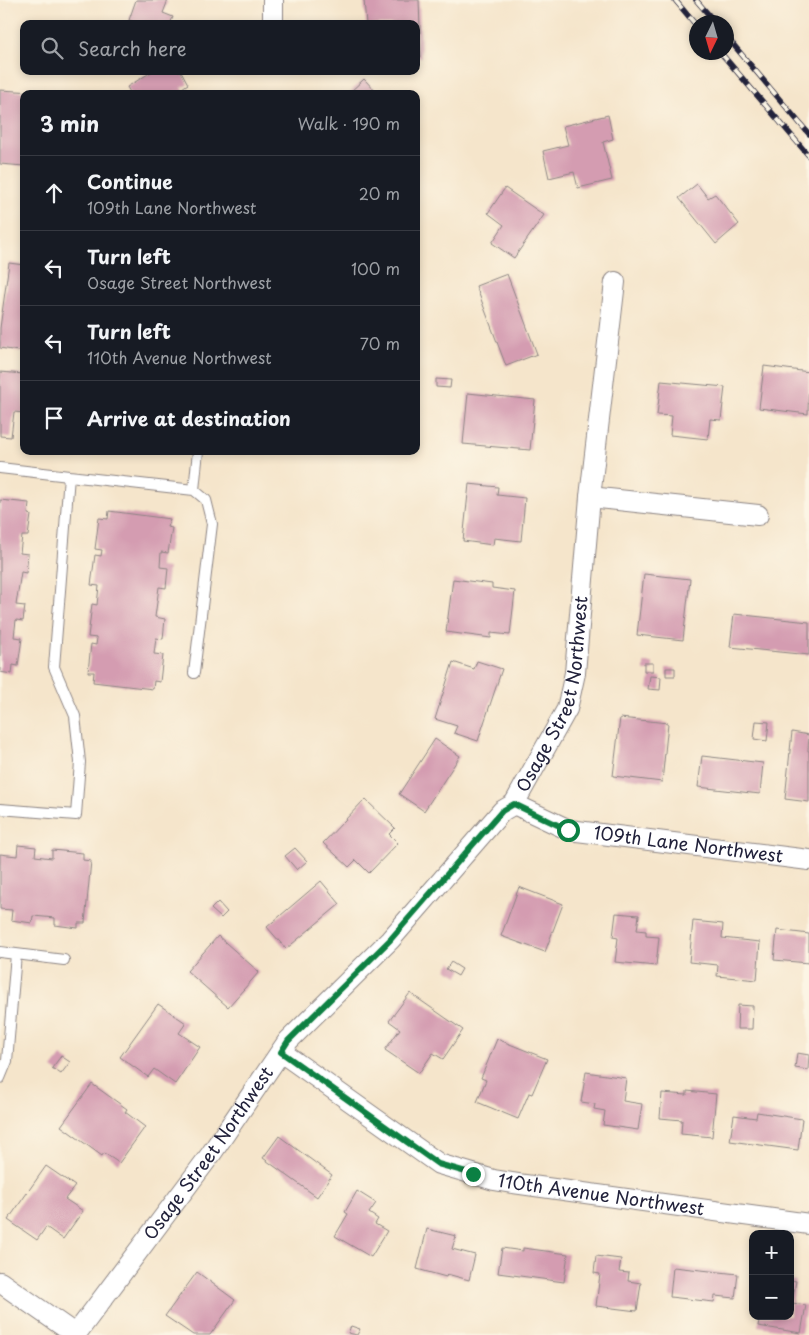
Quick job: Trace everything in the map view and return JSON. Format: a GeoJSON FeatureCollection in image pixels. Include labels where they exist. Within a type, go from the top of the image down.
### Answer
{"type":"FeatureCollection","features":[{"type":"Feature","properties":{"kind":"street"},"geometry":{"type":"LineString","coordinates":[[272,20],[273,0]]}},
{"type":"Feature","properties":{"kind":"street","name":"Osage Street Northwest"},"geometry":{"type":"LineString","coordinates":[[76,1335],[211,1154],[288,1041],[390,940],[502,811],[514,804],[568,704],[575,673],[590,497],[614,282]]}},
{"type":"Feature","properties":{"kind":"street"},"geometry":{"type":"LineString","coordinates":[[590,497],[758,515]]}},
{"type":"Feature","properties":{"kind":"street","name":"109th Lane Northwest"},"geometry":{"type":"LineString","coordinates":[[514,804],[568,830],[809,860]]}},
{"type":"Feature","properties":{"kind":"street","name":"110th Avenue Northwest"},"geometry":{"type":"LineString","coordinates":[[281,1052],[438,1164],[494,1180],[809,1224]]}},
{"type":"Feature","properties":{"kind":"street"},"geometry":{"type":"LineString","coordinates":[[0,1282],[76,1335]]}},
{"type":"Feature","properties":{"kind":"lane"},"geometry":{"type":"LineString","coordinates":[[194,490],[198,455]]}},
{"type":"Feature","properties":{"kind":"lane"},"geometry":{"type":"LineString","coordinates":[[0,468],[194,490],[206,500],[212,524],[194,673]]}},
{"type":"Feature","properties":{"kind":"lane"},"geometry":{"type":"LineString","coordinates":[[0,809],[76,815],[80,762],[75,716],[54,667],[70,476]]}},
{"type":"Feature","properties":{"kind":"lane"},"geometry":{"type":"LineString","coordinates":[[0,952],[64,960]]}},
{"type":"Feature","properties":{"kind":"lane"},"geometry":{"type":"LineString","coordinates":[[0,1078],[7,1060],[16,954]]}},
{"type":"Feature","properties":{"kind":"building"},"geometry":{"type":"Polygon","coordinates":[[[136,0],[168,0],[163,13],[173,17],[172,20],[129,20],[136,0]]]}},
{"type":"Feature","properties":{"kind":"building"},"geometry":{"type":"Polygon","coordinates":[[[364,0],[419,0],[420,20],[366,20],[364,0]]]}},
{"type":"Feature","properties":{"kind":"building"},"geometry":{"type":"Polygon","coordinates":[[[146,75],[183,75],[188,84],[182,88],[183,90],[129,90],[127,87],[146,75]]]}},
{"type":"Feature","properties":{"kind":"building"},"geometry":{"type":"Polygon","coordinates":[[[364,79],[374,90],[352,90],[364,79]]]}},
{"type":"Feature","properties":{"kind":"building"},"geometry":{"type":"Polygon","coordinates":[[[0,90],[20,91],[20,166],[0,164],[0,90]]]}},
{"type":"Feature","properties":{"kind":"building"},"geometry":{"type":"Polygon","coordinates":[[[608,115],[613,139],[603,142],[612,180],[578,188],[574,172],[549,178],[543,151],[568,145],[563,126],[608,115]]]}},
{"type":"Feature","properties":{"kind":"building"},"geometry":{"type":"Polygon","coordinates":[[[697,184],[708,198],[715,194],[739,224],[716,244],[679,198],[697,184]]]}},
{"type":"Feature","properties":{"kind":"building"},"geometry":{"type":"Polygon","coordinates":[[[505,188],[544,215],[514,258],[492,243],[504,225],[488,213],[505,188]]]}},
{"type":"Feature","properties":{"kind":"building"},"geometry":{"type":"Polygon","coordinates":[[[9,263],[20,264],[20,351],[0,348],[0,328],[9,263]]]}},
{"type":"Feature","properties":{"kind":"building"},"geometry":{"type":"Polygon","coordinates":[[[507,274],[537,354],[506,366],[476,286],[507,274]]]}},
{"type":"Feature","properties":{"kind":"building"},"geometry":{"type":"Polygon","coordinates":[[[764,366],[809,372],[808,414],[759,408],[764,366]]]}},
{"type":"Feature","properties":{"kind":"building"},"geometry":{"type":"Polygon","coordinates":[[[0,372],[20,374],[20,413],[14,412],[11,437],[0,436],[0,372]]]}},
{"type":"Feature","properties":{"kind":"building"},"geometry":{"type":"Polygon","coordinates":[[[436,379],[451,380],[450,388],[436,387],[436,379]]]}},
{"type":"Feature","properties":{"kind":"building"},"geometry":{"type":"Polygon","coordinates":[[[661,381],[725,387],[721,420],[710,419],[708,439],[670,435],[672,416],[657,415],[661,381]]]}},
{"type":"Feature","properties":{"kind":"building"},"geometry":{"type":"Polygon","coordinates":[[[468,393],[535,400],[530,450],[463,444],[468,393]]]}},
{"type":"Feature","properties":{"kind":"building"},"geometry":{"type":"Polygon","coordinates":[[[469,484],[498,487],[497,495],[525,498],[521,541],[494,538],[493,545],[463,541],[469,484]]]}},
{"type":"Feature","properties":{"kind":"building"},"geometry":{"type":"Polygon","coordinates":[[[0,500],[29,503],[28,514],[31,515],[28,536],[22,536],[20,553],[28,554],[26,573],[21,572],[16,605],[25,606],[23,621],[16,620],[14,637],[22,638],[18,666],[13,665],[12,674],[0,672],[0,500]]]}},
{"type":"Feature","properties":{"kind":"building"},"geometry":{"type":"Polygon","coordinates":[[[109,511],[170,519],[167,527],[172,528],[168,553],[161,552],[160,567],[168,568],[166,588],[159,587],[155,617],[165,619],[163,639],[156,638],[154,654],[163,655],[160,682],[154,681],[153,689],[93,682],[94,672],[88,672],[91,644],[96,645],[97,638],[88,637],[92,604],[97,605],[99,586],[91,585],[95,555],[101,556],[102,550],[95,549],[99,518],[108,519],[109,511]]]}},
{"type":"Feature","properties":{"kind":"building"},"geometry":{"type":"Polygon","coordinates":[[[644,574],[690,579],[683,640],[637,635],[644,574]]]}},
{"type":"Feature","properties":{"kind":"building"},"geometry":{"type":"Polygon","coordinates":[[[453,579],[492,584],[492,588],[515,591],[510,635],[491,633],[491,638],[446,632],[453,579]]]}},
{"type":"Feature","properties":{"kind":"building"},"geometry":{"type":"Polygon","coordinates":[[[734,614],[809,622],[809,655],[730,647],[734,614]]]}},
{"type":"Feature","properties":{"kind":"building"},"geometry":{"type":"Polygon","coordinates":[[[477,661],[502,669],[478,741],[454,733],[457,726],[435,719],[453,662],[474,669],[477,661]]]}},
{"type":"Feature","properties":{"kind":"building"},"geometry":{"type":"Polygon","coordinates":[[[644,663],[653,663],[653,671],[644,671],[644,663]]]}},
{"type":"Feature","properties":{"kind":"building"},"geometry":{"type":"Polygon","coordinates":[[[666,668],[675,668],[675,676],[666,676],[666,668]]]}},
{"type":"Feature","properties":{"kind":"building"},"geometry":{"type":"Polygon","coordinates":[[[650,676],[661,677],[660,690],[648,689],[650,676]]]}},
{"type":"Feature","properties":{"kind":"building"},"geometry":{"type":"Polygon","coordinates":[[[620,718],[668,723],[662,782],[613,776],[620,718]]]}},
{"type":"Feature","properties":{"kind":"building"},"geometry":{"type":"Polygon","coordinates":[[[756,721],[769,722],[767,741],[754,739],[756,721]]]}},
{"type":"Feature","properties":{"kind":"building"},"geometry":{"type":"Polygon","coordinates":[[[792,732],[809,735],[809,802],[785,799],[792,732]]]}},
{"type":"Feature","properties":{"kind":"building"},"geometry":{"type":"Polygon","coordinates":[[[435,739],[460,756],[424,811],[399,794],[435,739]]]}},
{"type":"Feature","properties":{"kind":"building"},"geometry":{"type":"Polygon","coordinates":[[[702,756],[763,763],[760,794],[698,787],[702,756]]]}},
{"type":"Feature","properties":{"kind":"building"},"geometry":{"type":"Polygon","coordinates":[[[365,799],[395,828],[389,834],[398,843],[369,873],[356,860],[349,867],[323,843],[365,799]]]}},
{"type":"Feature","properties":{"kind":"building"},"geometry":{"type":"Polygon","coordinates":[[[18,845],[36,847],[35,856],[52,858],[52,850],[83,853],[83,860],[91,861],[85,923],[78,923],[78,928],[55,925],[55,918],[33,916],[32,923],[11,920],[12,910],[0,909],[0,854],[17,856],[18,845]]]}},
{"type":"Feature","properties":{"kind":"building"},"geometry":{"type":"Polygon","coordinates":[[[295,848],[307,861],[297,870],[285,856],[295,848]]]}},
{"type":"Feature","properties":{"kind":"building"},"geometry":{"type":"Polygon","coordinates":[[[321,881],[340,904],[286,949],[267,927],[321,881]]]}},
{"type":"Feature","properties":{"kind":"building"},"geometry":{"type":"Polygon","coordinates":[[[519,887],[563,904],[545,952],[501,936],[519,887]]]}},
{"type":"Feature","properties":{"kind":"building"},"geometry":{"type":"Polygon","coordinates":[[[218,902],[227,912],[221,918],[211,909],[218,902]]]}},
{"type":"Feature","properties":{"kind":"building"},"geometry":{"type":"Polygon","coordinates":[[[616,913],[639,915],[637,930],[646,931],[646,936],[659,937],[656,966],[615,962],[618,938],[613,937],[616,913]]]}},
{"type":"Feature","properties":{"kind":"building"},"geometry":{"type":"Polygon","coordinates":[[[693,921],[723,924],[722,938],[760,942],[757,980],[717,976],[718,965],[689,962],[693,921]]]}},
{"type":"Feature","properties":{"kind":"building"},"geometry":{"type":"Polygon","coordinates":[[[777,930],[809,934],[809,963],[774,960],[777,930]]]}},
{"type":"Feature","properties":{"kind":"building"},"geometry":{"type":"Polygon","coordinates":[[[218,936],[259,972],[228,1007],[187,971],[218,936]]]}},
{"type":"Feature","properties":{"kind":"building"},"geometry":{"type":"Polygon","coordinates":[[[451,962],[462,969],[458,976],[446,969],[451,962]]]}},
{"type":"Feature","properties":{"kind":"building"},"geometry":{"type":"Polygon","coordinates":[[[410,993],[463,1030],[443,1059],[433,1053],[419,1073],[385,1050],[400,1029],[389,1021],[410,993]]]}},
{"type":"Feature","properties":{"kind":"building"},"geometry":{"type":"Polygon","coordinates":[[[158,1004],[186,1023],[179,1033],[200,1047],[175,1084],[154,1069],[148,1077],[120,1057],[158,1004]]]}},
{"type":"Feature","properties":{"kind":"building"},"geometry":{"type":"Polygon","coordinates":[[[738,1005],[753,1006],[752,1029],[737,1029],[738,1005]]]}},
{"type":"Feature","properties":{"kind":"building"},"geometry":{"type":"Polygon","coordinates":[[[497,1039],[547,1059],[532,1094],[529,1093],[518,1119],[477,1102],[486,1080],[481,1078],[497,1039]]]}},
{"type":"Feature","properties":{"kind":"building"},"geometry":{"type":"Polygon","coordinates":[[[797,1053],[809,1055],[808,1070],[795,1068],[797,1053]]]}},
{"type":"Feature","properties":{"kind":"building"},"geometry":{"type":"Polygon","coordinates":[[[61,1056],[70,1062],[61,1074],[52,1068],[61,1056]]]}},
{"type":"Feature","properties":{"kind":"building"},"geometry":{"type":"Polygon","coordinates":[[[586,1072],[626,1078],[623,1101],[642,1104],[638,1130],[603,1125],[605,1111],[594,1109],[595,1104],[581,1102],[586,1072]]]}},
{"type":"Feature","properties":{"kind":"building"},"geometry":{"type":"Polygon","coordinates":[[[92,1084],[127,1109],[125,1112],[145,1127],[119,1163],[104,1153],[102,1156],[61,1126],[92,1084]]]}},
{"type":"Feature","properties":{"kind":"building"},"geometry":{"type":"Polygon","coordinates":[[[687,1091],[716,1094],[712,1137],[681,1134],[682,1120],[660,1118],[662,1093],[687,1095],[687,1091]]]}},
{"type":"Feature","properties":{"kind":"building"},"geometry":{"type":"Polygon","coordinates":[[[757,1112],[802,1119],[798,1150],[730,1141],[734,1115],[756,1118],[757,1112]]]}},
{"type":"Feature","properties":{"kind":"building"},"geometry":{"type":"Polygon","coordinates":[[[279,1136],[332,1175],[317,1197],[263,1158],[279,1136]]]}},
{"type":"Feature","properties":{"kind":"building"},"geometry":{"type":"Polygon","coordinates":[[[46,1166],[75,1186],[65,1199],[83,1211],[63,1239],[46,1227],[37,1240],[8,1220],[46,1166]]]}},
{"type":"Feature","properties":{"kind":"building"},"geometry":{"type":"Polygon","coordinates":[[[357,1191],[376,1203],[369,1213],[378,1219],[375,1224],[387,1231],[371,1257],[335,1236],[348,1214],[345,1212],[357,1191]]]}},
{"type":"Feature","properties":{"kind":"building"},"geometry":{"type":"Polygon","coordinates":[[[427,1229],[456,1236],[452,1249],[475,1255],[469,1280],[447,1274],[446,1277],[417,1269],[427,1229]]]}},
{"type":"Feature","properties":{"kind":"building"},"geometry":{"type":"Polygon","coordinates":[[[502,1248],[523,1251],[523,1248],[568,1254],[564,1282],[498,1273],[502,1248]]]}},
{"type":"Feature","properties":{"kind":"building"},"geometry":{"type":"Polygon","coordinates":[[[596,1256],[621,1259],[619,1272],[629,1273],[628,1281],[641,1283],[637,1311],[596,1306],[600,1274],[594,1273],[596,1256]]]}},
{"type":"Feature","properties":{"kind":"building"},"geometry":{"type":"Polygon","coordinates":[[[673,1267],[738,1274],[735,1298],[715,1296],[714,1302],[670,1297],[673,1267]]]}},
{"type":"Feature","properties":{"kind":"building"},"geometry":{"type":"Polygon","coordinates":[[[197,1272],[235,1300],[210,1335],[193,1335],[165,1316],[197,1272]]]}},
{"type":"Feature","properties":{"kind":"building"},"geometry":{"type":"Polygon","coordinates":[[[794,1303],[806,1305],[801,1333],[758,1326],[759,1320],[794,1320],[794,1303]]]}},
{"type":"Feature","properties":{"kind":"building"},"geometry":{"type":"Polygon","coordinates":[[[351,1326],[360,1329],[357,1335],[348,1333],[351,1326]]]}},
{"type":"Feature","properties":{"kind":"railway"},"geometry":{"type":"LineString","coordinates":[[675,0],[689,17]]}},
{"type":"Feature","properties":{"kind":"railway"},"geometry":{"type":"LineString","coordinates":[[696,0],[709,15]]}},
{"type":"Feature","properties":{"kind":"railway"},"geometry":{"type":"LineString","coordinates":[[734,45],[809,134]]}},
{"type":"Feature","properties":{"kind":"railway"},"geometry":{"type":"LineString","coordinates":[[727,60],[809,156]]}},
{"type":"Feature","properties":{"kind":"route"},"geometry":{"type":"LineString","coordinates":[[473,1174],[438,1164],[281,1052],[288,1041],[390,940],[502,811],[514,804],[568,830]]}}]}
